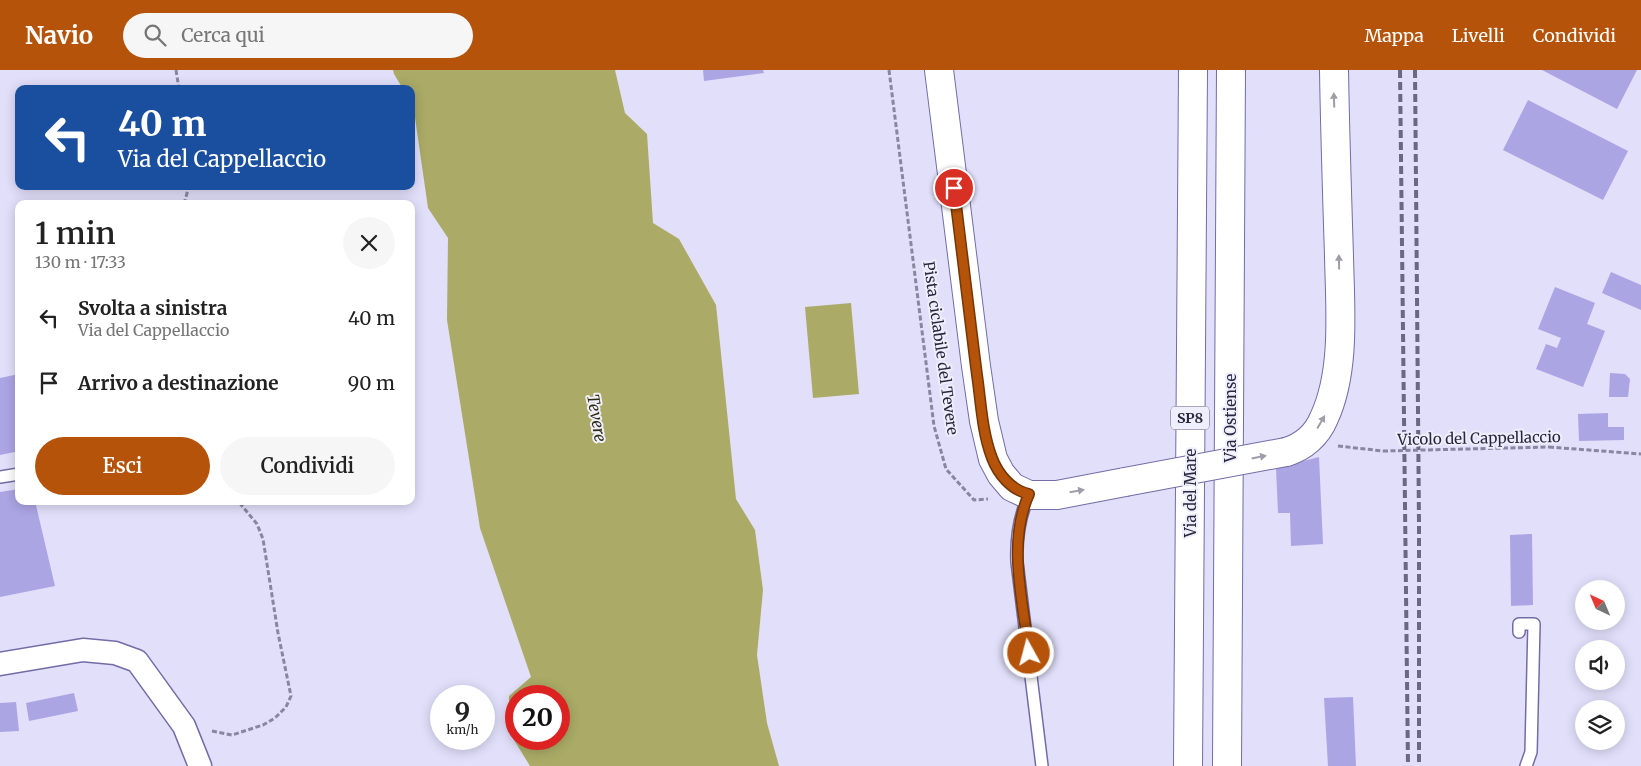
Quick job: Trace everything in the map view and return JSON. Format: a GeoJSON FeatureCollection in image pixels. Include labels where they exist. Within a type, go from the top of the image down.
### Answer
{"type":"FeatureCollection","features":[{"type":"Feature","properties":{"kind":"main road"},"geometry":{"type":"LineString","coordinates":[[939,70],[976,366],[987,439],[992,459],[1007,481],[1018,490],[1029,494],[1056,495],[1286,452],[1298,448],[1312,437],[1324,418],[1333,390],[1339,352],[1340,304],[1334,70]]}},
{"type":"Feature","properties":{"kind":"main road","name":"Via del Mare"},"geometry":{"type":"LineString","coordinates":[[1188,766],[1192,70]]}},
{"type":"Feature","properties":{"kind":"main road","name":"Via Ostiense"},"geometry":{"type":"LineString","coordinates":[[1227,766],[1231,70]]}},
{"type":"Feature","properties":{"kind":"street"},"geometry":{"type":"LineString","coordinates":[[0,664],[83,650],[115,652],[137,661],[184,726],[200,766]]}},
{"type":"Feature","properties":{"kind":"lane"},"geometry":{"type":"LineString","coordinates":[[0,478],[15,475]]}},
{"type":"Feature","properties":{"kind":"lane"},"geometry":{"type":"LineString","coordinates":[[1029,494],[1022,509],[1018,525],[1017,544],[1042,766]]}},
{"type":"Feature","properties":{"kind":"lane"},"geometry":{"type":"LineString","coordinates":[[1519,632],[1519,624],[1534,624],[1532,752],[1526,766]]}},
{"type":"Feature","properties":{"kind":"path"},"geometry":{"type":"LineString","coordinates":[[176,70],[178,85]]}},
{"type":"Feature","properties":{"kind":"path","name":"Pista ciclabile del Tevere"},"geometry":{"type":"LineString","coordinates":[[889,70],[934,426],[946,469],[974,500],[1029,494]]}},
{"type":"Feature","properties":{"kind":"path","name":"Vicolo del Cappellaccio"},"geometry":{"type":"LineString","coordinates":[[1336,446],[1383,451],[1550,447],[1641,454]]}},
{"type":"Feature","properties":{"kind":"path"},"geometry":{"type":"LineString","coordinates":[[184,726],[232,736],[263,725],[275,718],[286,707],[291,696],[278,633],[263,539],[257,524],[241,505]]}},
{"type":"Feature","properties":{"kind":"water","name":"Tevere"},"geometry":{"type":"Polygon","coordinates":[[[393,70],[615,70],[625,113],[647,134],[653,223],[679,239],[716,305],[736,499],[755,530],[763,590],[757,655],[767,723],[779,766],[530,766],[520,750],[570,750],[570,685],[522,685],[531,677],[480,528],[447,320],[448,238],[428,208],[415,118],[415,85],[401,85],[393,70]]]}},
{"type":"Feature","properties":{"kind":"water"},"geometry":{"type":"Polygon","coordinates":[[[851,303],[859,394],[813,398],[805,307],[851,303]]]}},
{"type":"Feature","properties":{"kind":"building"},"geometry":{"type":"Polygon","coordinates":[[[703,70],[763,70],[764,73],[704,81],[703,70]]]}},
{"type":"Feature","properties":{"kind":"building"},"geometry":{"type":"Polygon","coordinates":[[[1542,70],[1637,70],[1617,109],[1542,70]]]}},
{"type":"Feature","properties":{"kind":"building"},"geometry":{"type":"Polygon","coordinates":[[[1528,100],[1628,151],[1603,200],[1503,150],[1528,100]]]}},
{"type":"Feature","properties":{"kind":"building"},"geometry":{"type":"Polygon","coordinates":[[[1611,272],[1641,285],[1641,310],[1602,293],[1611,272]]]}},
{"type":"Feature","properties":{"kind":"building"},"geometry":{"type":"Polygon","coordinates":[[[1555,287],[1595,303],[1587,324],[1605,331],[1583,387],[1536,369],[1546,344],[1557,348],[1561,338],[1538,329],[1555,287]]]}},
{"type":"Feature","properties":{"kind":"building"},"geometry":{"type":"Polygon","coordinates":[[[1610,373],[1625,374],[1630,379],[1628,397],[1609,397],[1610,373]]]}},
{"type":"Feature","properties":{"kind":"building"},"geometry":{"type":"Polygon","coordinates":[[[15,375],[15,452],[0,455],[0,378],[15,375]]]}},
{"type":"Feature","properties":{"kind":"building"},"geometry":{"type":"Polygon","coordinates":[[[1608,413],[1608,427],[1624,427],[1624,440],[1579,441],[1578,414],[1608,413]]]}},
{"type":"Feature","properties":{"kind":"building"},"geometry":{"type":"Polygon","coordinates":[[[1319,457],[1323,544],[1291,546],[1290,513],[1278,513],[1276,468],[1319,457]]]}},
{"type":"Feature","properties":{"kind":"building"},"geometry":{"type":"Polygon","coordinates":[[[15,490],[15,505],[36,505],[55,586],[0,597],[0,492],[15,490]]]}},
{"type":"Feature","properties":{"kind":"building"},"geometry":{"type":"Polygon","coordinates":[[[1532,534],[1533,605],[1511,606],[1510,535],[1532,534]]]}},
{"type":"Feature","properties":{"kind":"building"},"geometry":{"type":"Polygon","coordinates":[[[74,693],[78,711],[29,721],[26,703],[74,693]]]}},
{"type":"Feature","properties":{"kind":"building"},"geometry":{"type":"Polygon","coordinates":[[[1353,697],[1356,766],[1328,766],[1324,698],[1353,697]]]}},
{"type":"Feature","properties":{"kind":"building"},"geometry":{"type":"Polygon","coordinates":[[[16,702],[19,731],[0,732],[0,703],[16,702]]]}},
{"type":"Feature","properties":{"kind":"railway"},"geometry":{"type":"LineString","coordinates":[[1400,70],[1408,766]]}},
{"type":"Feature","properties":{"kind":"railway"},"geometry":{"type":"LineString","coordinates":[[1415,70],[1419,766]]}},
{"type":"Feature","properties":{"kind":"route"},"geometry":{"type":"LineString","coordinates":[[954,188],[976,366],[990,452],[996,466],[1012,487],[1029,494],[1022,509],[1018,525],[1017,544],[1029,653]]}}]}
